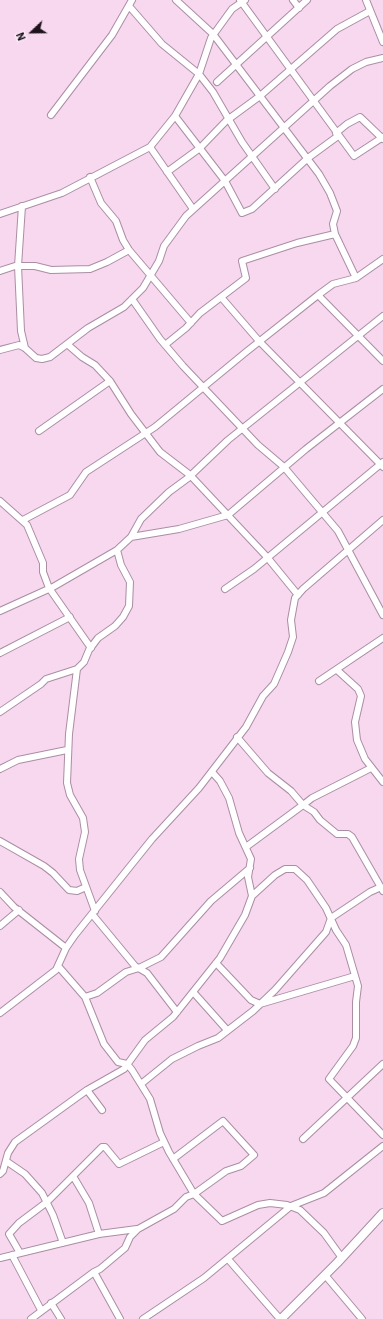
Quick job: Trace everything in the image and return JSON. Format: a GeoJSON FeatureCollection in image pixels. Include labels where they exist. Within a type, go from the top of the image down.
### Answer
{"type":"FeatureCollection","features":[{"type":"Feature","properties":{"kind":"main road"},"geometry":{"type":"LineString","coordinates":[[280,1319],[342,1258],[383,1213]]}},
{"type":"Feature","properties":{"kind":"street"},"geometry":{"type":"LineString","coordinates":[[293,0],[299,8]]}},
{"type":"Feature","properties":{"kind":"street"},"geometry":{"type":"LineString","coordinates":[[217,82],[307,0]]}},
{"type":"Feature","properties":{"kind":"street"},"geometry":{"type":"LineString","coordinates":[[366,0],[383,42]]}},
{"type":"Feature","properties":{"kind":"street"},"geometry":{"type":"LineString","coordinates":[[180,1],[214,34],[284,129],[308,158],[330,193],[337,211],[333,224],[335,234],[356,278]]}},
{"type":"Feature","properties":{"kind":"street"},"geometry":{"type":"LineString","coordinates":[[0,214],[62,192],[150,147],[175,116],[200,74],[205,50],[214,34],[232,9],[242,1],[290,70],[337,134],[354,156],[383,138],[360,117],[347,124],[337,134],[252,209],[242,213],[225,181],[175,116]]}},
{"type":"Feature","properties":{"kind":"street"},"geometry":{"type":"LineString","coordinates":[[51,115],[112,35],[130,3],[162,44],[200,74],[213,92],[242,142],[254,156],[275,189]]}},
{"type":"Feature","properties":{"kind":"street"},"geometry":{"type":"LineString","coordinates":[[167,172],[200,148],[229,119],[260,96],[337,29],[370,11]]}},
{"type":"Feature","properties":{"kind":"street"},"geometry":{"type":"LineString","coordinates":[[0,350],[19,345],[25,348],[36,358],[42,359],[50,356],[88,328],[124,307],[143,288],[159,261],[164,246],[176,227],[193,209],[352,69],[366,62],[383,58]]}},
{"type":"Feature","properties":{"kind":"street"},"geometry":{"type":"LineString","coordinates":[[150,147],[193,209]]}},
{"type":"Feature","properties":{"kind":"street"},"geometry":{"type":"LineString","coordinates":[[90,177],[101,203],[116,221],[123,240],[129,250],[151,274],[191,323]]}},
{"type":"Feature","properties":{"kind":"street"},"geometry":{"type":"LineString","coordinates":[[22,206],[18,266],[21,331],[25,348]]}},
{"type":"Feature","properties":{"kind":"street"},"geometry":{"type":"LineString","coordinates":[[165,345],[191,323],[200,313],[246,278],[242,261],[297,243],[335,234]]}},
{"type":"Feature","properties":{"kind":"street"},"geometry":{"type":"LineString","coordinates":[[0,271],[18,266],[35,266],[51,270],[66,271],[90,269],[129,250]]}},
{"type":"Feature","properties":{"kind":"street"},"geometry":{"type":"LineString","coordinates":[[23,520],[70,495],[86,472],[145,434],[258,341],[332,284],[356,278],[383,259]]}},
{"type":"Feature","properties":{"kind":"street"},"geometry":{"type":"LineString","coordinates":[[318,295],[383,361]]}},
{"type":"Feature","properties":{"kind":"street"},"geometry":{"type":"LineString","coordinates":[[221,297],[258,341],[299,384],[382,464],[254,569],[225,589]]}},
{"type":"Feature","properties":{"kind":"street"},"geometry":{"type":"LineString","coordinates":[[132,299],[165,345],[202,388],[243,428],[258,445],[284,467],[338,530],[383,616]]}},
{"type":"Feature","properties":{"kind":"street"},"geometry":{"type":"LineString","coordinates":[[0,611],[48,588],[117,550],[132,537],[142,519],[169,492],[243,428],[383,316]]}},
{"type":"Feature","properties":{"kind":"street"},"geometry":{"type":"LineString","coordinates":[[67,344],[82,357],[95,365],[110,381],[145,434],[160,452],[190,475],[267,557],[298,595]]}},
{"type":"Feature","properties":{"kind":"street"},"geometry":{"type":"LineString","coordinates":[[39,431],[110,381]]}},
{"type":"Feature","properties":{"kind":"street"},"geometry":{"type":"LineString","coordinates":[[132,537],[179,528],[228,515],[284,467],[383,389]]}},
{"type":"Feature","properties":{"kind":"street"},"geometry":{"type":"LineString","coordinates":[[0,501],[23,520],[40,554],[48,588],[91,648]]}},
{"type":"Feature","properties":{"kind":"street"},"geometry":{"type":"LineString","coordinates":[[0,1013],[56,970],[66,948],[93,912],[152,839],[212,772],[246,727],[263,696],[274,684],[288,652],[293,637],[291,620],[292,608],[298,595],[383,520]]}},
{"type":"Feature","properties":{"kind":"street"},"geometry":{"type":"LineString","coordinates":[[0,712],[46,679],[77,669],[84,662],[98,638],[115,626],[123,617],[129,606],[130,582],[121,565],[117,550]]}},
{"type":"Feature","properties":{"kind":"street"},"geometry":{"type":"LineString","coordinates":[[0,653],[70,617]]}},
{"type":"Feature","properties":{"kind":"street"},"geometry":{"type":"LineString","coordinates":[[319,681],[383,638]]}},
{"type":"Feature","properties":{"kind":"street"},"geometry":{"type":"LineString","coordinates":[[77,669],[66,766],[68,789],[83,818],[85,832],[79,859],[80,870],[93,912],[139,968],[147,973],[177,1012]]}},
{"type":"Feature","properties":{"kind":"street"},"geometry":{"type":"LineString","coordinates":[[337,670],[358,689],[361,696],[356,722],[357,740],[371,768],[383,782]]}},
{"type":"Feature","properties":{"kind":"street"},"geometry":{"type":"LineString","coordinates":[[141,1084],[172,1059],[218,1038],[275,990],[326,932],[330,918],[370,892],[382,889],[352,837],[348,834],[337,834],[320,820],[314,812],[302,805],[291,791],[268,773],[237,737]]}},
{"type":"Feature","properties":{"kind":"street"},"geometry":{"type":"LineString","coordinates":[[0,769],[18,760],[67,750]]}},
{"type":"Feature","properties":{"kind":"street"},"geometry":{"type":"LineString","coordinates":[[246,847],[312,798],[371,768]]}},
{"type":"Feature","properties":{"kind":"street"},"geometry":{"type":"LineString","coordinates":[[212,772],[220,781],[229,798],[232,814],[251,859],[248,878],[252,896]]}},
{"type":"Feature","properties":{"kind":"street"},"geometry":{"type":"LineString","coordinates":[[0,841],[44,866],[69,890],[77,891],[86,887]]}},
{"type":"Feature","properties":{"kind":"street"},"geometry":{"type":"LineString","coordinates":[[85,997],[97,993],[126,972],[139,968],[161,957],[211,901],[250,868]]}},
{"type":"Feature","properties":{"kind":"street"},"geometry":{"type":"LineString","coordinates":[[0,1174],[3,1171],[15,1142],[87,1090],[124,1069],[145,1040],[177,1012],[194,993],[216,963],[245,915],[252,896],[275,875],[285,869],[295,869],[307,880],[326,908],[330,918],[346,945],[358,986],[356,1002],[356,1038],[353,1046],[329,1079],[383,1136]]}},
{"type":"Feature","properties":{"kind":"street"},"geometry":{"type":"LineString","coordinates":[[0,892],[18,910],[66,948]]}},
{"type":"Feature","properties":{"kind":"street"},"geometry":{"type":"LineString","coordinates":[[0,926],[18,910]]}},
{"type":"Feature","properties":{"kind":"street"},"geometry":{"type":"LineString","coordinates":[[216,963],[251,1000],[260,1004],[356,976]]}},
{"type":"Feature","properties":{"kind":"street"},"geometry":{"type":"LineString","coordinates":[[58,966],[85,997],[104,1044],[118,1062],[127,1064],[150,1099],[164,1142],[194,1194],[222,1221],[258,1205],[270,1203],[291,1206],[300,1210],[324,1233],[342,1258]]}},
{"type":"Feature","properties":{"kind":"street"},"geometry":{"type":"LineString","coordinates":[[194,993],[227,1030]]}},
{"type":"Feature","properties":{"kind":"street"},"geometry":{"type":"LineString","coordinates":[[303,1139],[383,1064]]}},
{"type":"Feature","properties":{"kind":"street"},"geometry":{"type":"LineString","coordinates":[[87,1090],[102,1110]]}},
{"type":"Feature","properties":{"kind":"street"},"geometry":{"type":"LineString","coordinates":[[31,1319],[41,1310],[100,1269],[125,1248],[130,1237],[138,1229],[174,1209],[186,1197],[194,1194],[226,1171],[234,1170],[241,1166],[254,1155],[223,1121],[173,1159]]}},
{"type":"Feature","properties":{"kind":"street"},"geometry":{"type":"LineString","coordinates":[[20,1253],[9,1234],[19,1223],[46,1202],[102,1147],[105,1147],[119,1164],[164,1142]]}},
{"type":"Feature","properties":{"kind":"street"},"geometry":{"type":"LineString","coordinates":[[143,1319],[204,1278],[291,1206],[324,1193],[383,1146]]}},
{"type":"Feature","properties":{"kind":"street"},"geometry":{"type":"LineString","coordinates":[[6,1161],[25,1174],[42,1193],[53,1215],[64,1244]]}},
{"type":"Feature","properties":{"kind":"street"},"geometry":{"type":"LineString","coordinates":[[73,1176],[89,1203],[99,1234]]}},
{"type":"Feature","properties":{"kind":"street"},"geometry":{"type":"LineString","coordinates":[[0,1258],[64,1244],[99,1234],[138,1229]]}},
{"type":"Feature","properties":{"kind":"street"},"geometry":{"type":"LineString","coordinates":[[12,1255],[41,1310]]}},
{"type":"Feature","properties":{"kind":"street"},"geometry":{"type":"LineString","coordinates":[[228,1259],[280,1319]]}},
{"type":"Feature","properties":{"kind":"street"},"geometry":{"type":"LineString","coordinates":[[94,1272],[120,1319]]}},
{"type":"Feature","properties":{"kind":"street"},"geometry":{"type":"LineString","coordinates":[[325,1275],[362,1319]]}},
{"type":"Feature","properties":{"kind":"street"},"geometry":{"type":"LineString","coordinates":[[52,1303],[60,1319]]}}]}
